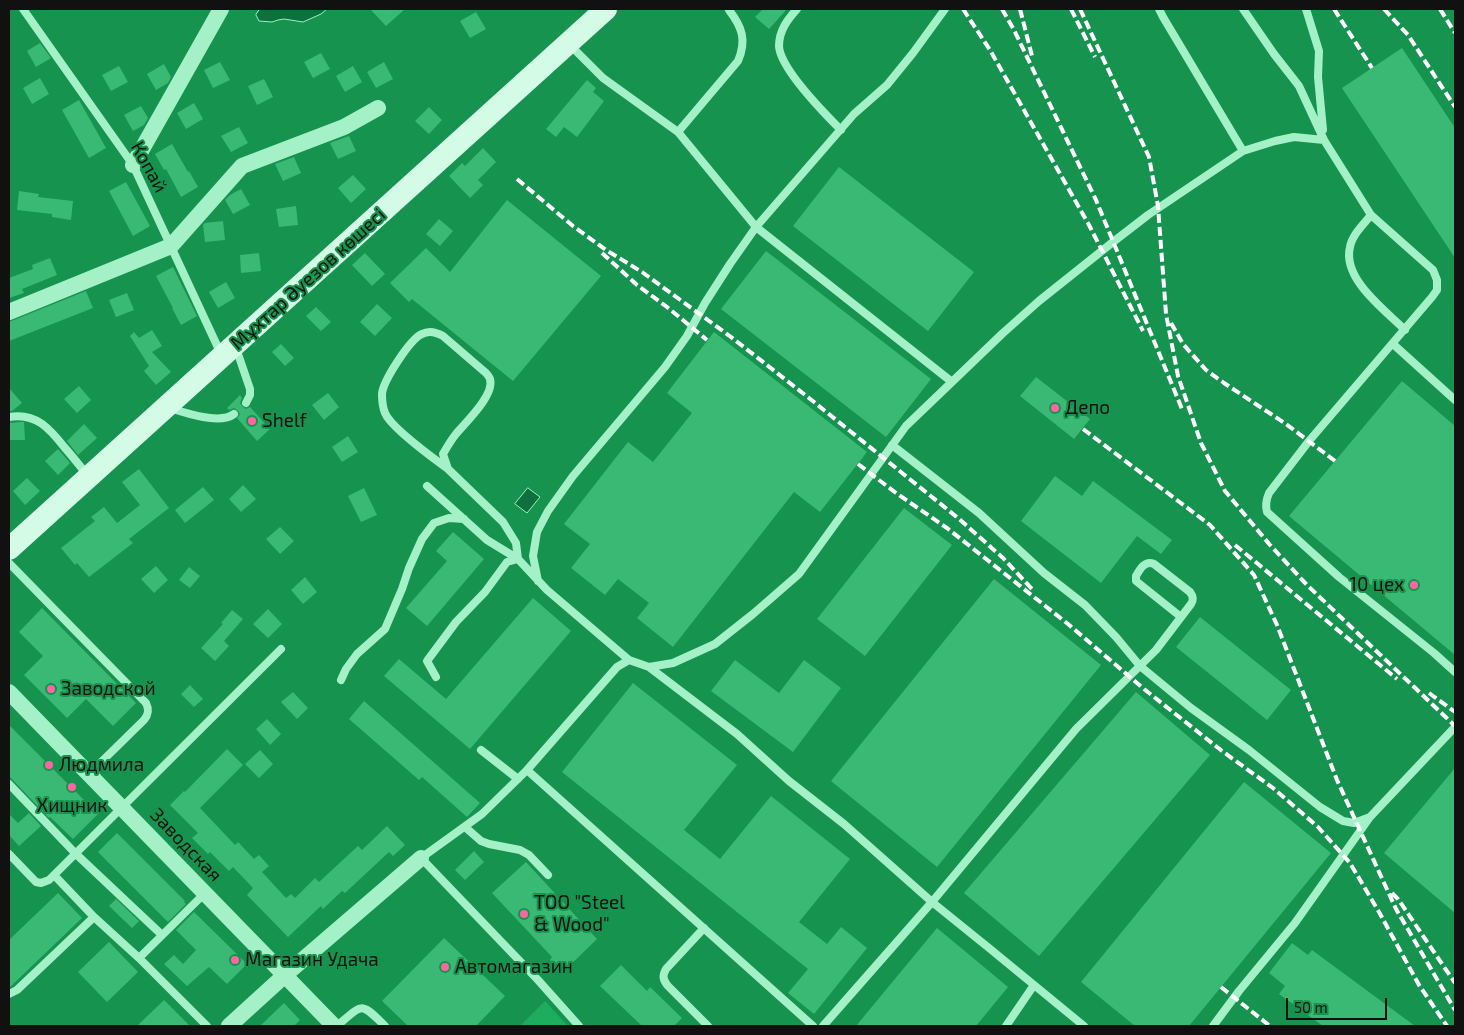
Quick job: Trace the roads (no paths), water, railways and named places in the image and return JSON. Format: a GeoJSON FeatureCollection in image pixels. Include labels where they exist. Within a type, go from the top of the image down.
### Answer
{"type":"FeatureCollection","features":[{"type":"Feature","properties":{"kind":"street"},"geometry":{"type":"LineString","coordinates":[[133,165],[221,9]]}},
{"type":"Feature","properties":{"kind":"street","name":"Мұхтар Әуезов көшесі"},"geometry":{"type":"LineString","coordinates":[[9,549],[606,9]]}},
{"type":"Feature","properties":{"kind":"street"},"geometry":{"type":"LineString","coordinates":[[9,312],[171,246],[242,166],[344,128],[378,108]]}},
{"type":"Feature","properties":{"kind":"street","name":"Заводская"},"geometry":{"type":"LineString","coordinates":[[9,692],[335,1026]]}},
{"type":"Feature","properties":{"kind":"street"},"geometry":{"type":"LineString","coordinates":[[229,1026],[285,975],[421,858]]}},
{"type":"Feature","properties":{"kind":"lane","name":"Копай"},"geometry":{"type":"LineString","coordinates":[[23,9],[133,165],[171,246],[250,390],[246,403]]}},
{"type":"Feature","properties":{"kind":"lane"},"geometry":{"type":"LineString","coordinates":[[797,9],[784,25],[780,36],[780,54],[808,94],[841,130]]}},
{"type":"Feature","properties":{"kind":"lane"},"geometry":{"type":"LineString","coordinates":[[538,581],[532,556],[537,532],[548,511],[573,476],[665,367],[687,336],[730,264],[756,227],[854,114],[887,85],[945,9]]}},
{"type":"Feature","properties":{"kind":"lane"},"geometry":{"type":"LineString","coordinates":[[1159,9],[1243,152]]}},
{"type":"Feature","properties":{"kind":"lane"},"geometry":{"type":"LineString","coordinates":[[1242,9],[1299,86],[1324,140],[1371,215],[1427,264],[1433,270],[1438,280],[1432,297],[1394,344],[1306,445],[1269,494],[1265,506],[1267,512],[1339,576],[1455,672]]}},
{"type":"Feature","properties":{"kind":"lane"},"geometry":{"type":"LineString","coordinates":[[1306,9],[1319,51],[1318,77],[1324,140]]}},
{"type":"Feature","properties":{"kind":"lane"},"geometry":{"type":"LineString","coordinates":[[678,132],[738,61],[743,39],[742,32],[738,21],[729,10]]}},
{"type":"Feature","properties":{"kind":"lane"},"geometry":{"type":"LineString","coordinates":[[568,44],[603,78],[678,132],[756,227],[952,382]]}},
{"type":"Feature","properties":{"kind":"lane"},"geometry":{"type":"LineString","coordinates":[[649,667],[673,663],[715,644],[799,574],[906,426],[1039,301],[1095,255],[1148,215],[1243,152],[1275,141],[1294,137],[1324,140]]}},
{"type":"Feature","properties":{"kind":"lane"},"geometry":{"type":"LineString","coordinates":[[1371,215],[1355,235],[1350,247],[1349,260],[1354,276],[1364,290],[1405,330]]}},
{"type":"Feature","properties":{"kind":"lane"},"geometry":{"type":"LineString","coordinates":[[448,469],[443,454],[455,435],[474,415],[491,384],[486,372],[444,336],[436,332],[426,332],[419,335],[392,370],[382,394],[385,413],[390,421],[448,469],[503,522],[516,543],[518,559]]}},
{"type":"Feature","properties":{"kind":"lane"},"geometry":{"type":"LineString","coordinates":[[1394,344],[1455,400]]}},
{"type":"Feature","properties":{"kind":"lane"},"geometry":{"type":"LineString","coordinates":[[166,406],[205,417],[227,418],[234,414]]}},
{"type":"Feature","properties":{"kind":"lane"},"geometry":{"type":"LineString","coordinates":[[9,417],[30,417],[46,426],[89,477]]}},
{"type":"Feature","properties":{"kind":"lane"},"geometry":{"type":"LineString","coordinates":[[892,445],[979,513],[1044,573],[1085,605],[1116,637],[1140,666],[1191,708],[1249,750],[1320,807],[1343,821],[1354,823],[1370,817]]}},
{"type":"Feature","properties":{"kind":"lane"},"geometry":{"type":"LineString","coordinates":[[427,486],[487,540],[518,559],[538,581],[629,660],[649,667],[736,734],[789,781],[844,824],[932,902],[1084,1026]]}},
{"type":"Feature","properties":{"kind":"lane"},"geometry":{"type":"LineString","coordinates":[[341,680],[346,669],[357,654],[385,629],[422,538],[434,523],[449,518],[464,519]]}},
{"type":"Feature","properties":{"kind":"lane"},"geometry":{"type":"LineString","coordinates":[[436,677],[427,661],[435,648],[456,622],[485,592],[507,562],[518,559]]}},
{"type":"Feature","properties":{"kind":"lane"},"geometry":{"type":"LineString","coordinates":[[823,1026],[932,902],[1076,729],[1156,650],[1193,602],[1192,595],[1152,562],[1145,564],[1136,576],[1136,581],[1181,617]]}},
{"type":"Feature","properties":{"kind":"lane"},"geometry":{"type":"LineString","coordinates":[[9,563],[146,703],[148,708],[147,716],[144,720],[89,774]]}},
{"type":"Feature","properties":{"kind":"lane"},"geometry":{"type":"LineString","coordinates":[[9,854],[36,882],[44,883],[76,854],[281,649]]}},
{"type":"Feature","properties":{"kind":"lane"},"geometry":{"type":"LineString","coordinates":[[579,1026],[538,980],[421,858],[482,814],[518,780],[618,667],[629,660]]}},
{"type":"Feature","properties":{"kind":"lane"},"geometry":{"type":"LineString","coordinates":[[1213,1026],[1296,923],[1370,817],[1455,728]]}},
{"type":"Feature","properties":{"kind":"lane"},"geometry":{"type":"LineString","coordinates":[[481,750],[518,780]]}},
{"type":"Feature","properties":{"kind":"lane"},"geometry":{"type":"LineString","coordinates":[[527,770],[813,1026]]}},
{"type":"Feature","properties":{"kind":"lane"},"geometry":{"type":"LineString","coordinates":[[9,784],[76,854],[162,935]]}},
{"type":"Feature","properties":{"kind":"lane"},"geometry":{"type":"LineString","coordinates":[[465,827],[481,841],[520,850],[529,855],[548,875]]}},
{"type":"Feature","properties":{"kind":"lane"},"geometry":{"type":"LineString","coordinates":[[54,875],[94,917],[139,958],[207,1026]]}},
{"type":"Feature","properties":{"kind":"lane"},"geometry":{"type":"LineString","coordinates":[[139,958],[205,893]]}},
{"type":"Feature","properties":{"kind":"lane"},"geometry":{"type":"LineString","coordinates":[[9,994],[17,990],[94,917]]}},
{"type":"Feature","properties":{"kind":"lane"},"geometry":{"type":"LineString","coordinates":[[704,928],[666,969],[663,978],[668,986],[708,1026]]}},
{"type":"Feature","properties":{"kind":"lane"},"geometry":{"type":"LineString","coordinates":[[1006,1026],[1034,985]]}},
{"type":"Feature","properties":{"kind":"lane"},"geometry":{"type":"LineString","coordinates":[[335,1026],[357,1009],[362,1008],[368,1010],[385,1026]]}},
{"type":"Feature","properties":{"kind":"railway"},"geometry":{"type":"LineString","coordinates":[[963,9],[990,50],[1089,225],[1143,331]]}},
{"type":"Feature","properties":{"kind":"railway"},"geometry":{"type":"LineString","coordinates":[[1002,9],[1096,200],[1182,409]]}},
{"type":"Feature","properties":{"kind":"railway"},"geometry":{"type":"LineString","coordinates":[[1020,9],[1032,56]]}},
{"type":"Feature","properties":{"kind":"railway"},"geometry":{"type":"LineString","coordinates":[[1071,9],[1095,57]]}},
{"type":"Feature","properties":{"kind":"railway"},"geometry":{"type":"LineString","coordinates":[[1080,9],[1149,157],[1158,206],[1166,314],[1178,376],[1201,443],[1225,491],[1270,545],[1307,585],[1455,726]]}},
{"type":"Feature","properties":{"kind":"railway"},"geometry":{"type":"LineString","coordinates":[[1334,9],[1372,68]]}},
{"type":"Feature","properties":{"kind":"railway"},"geometry":{"type":"LineString","coordinates":[[1384,9],[1408,35],[1455,107]]}},
{"type":"Feature","properties":{"kind":"railway"},"geometry":{"type":"LineString","coordinates":[[1440,9],[1455,33]]}},
{"type":"Feature","properties":{"kind":"railway"},"geometry":{"type":"LineString","coordinates":[[517,179],[573,226],[606,250],[642,272],[731,337],[809,398],[958,518],[1003,558],[1032,589]]}},
{"type":"Feature","properties":{"kind":"railway"},"geometry":{"type":"LineString","coordinates":[[602,253],[637,285],[707,340]]}},
{"type":"Feature","properties":{"kind":"railway"},"geometry":{"type":"LineString","coordinates":[[1171,323],[1183,344],[1206,370],[1286,424],[1335,461]]}},
{"type":"Feature","properties":{"kind":"railway"},"geometry":{"type":"LineString","coordinates":[[1083,429],[1210,525],[1254,575],[1277,625],[1337,780],[1396,909],[1455,1010]]}},
{"type":"Feature","properties":{"kind":"railway"},"geometry":{"type":"LineString","coordinates":[[858,464],[947,528],[1068,624],[1144,689],[1222,751],[1273,788],[1318,827],[1350,863],[1419,985],[1447,1026]]}},
{"type":"Feature","properties":{"kind":"railway"},"geometry":{"type":"LineString","coordinates":[[1235,545],[1397,679]]}},
{"type":"Feature","properties":{"kind":"railway"},"geometry":{"type":"LineString","coordinates":[[1429,693],[1455,712]]}},
{"type":"Feature","properties":{"kind":"railway"},"geometry":{"type":"LineString","coordinates":[[1392,893],[1455,983]]}},
{"type":"Feature","properties":{"kind":"railway"},"geometry":{"type":"LineString","coordinates":[[1221,987],[1270,1026]]}},
{"type":"Feature","properties":{"kind":"place","name":"Депо"},"geometry":{"type":"Point","coordinates":[1055,408]}},
{"type":"Feature","properties":{"kind":"place","name":"Shelf"},"geometry":{"type":"Point","coordinates":[252,421]}},
{"type":"Feature","properties":{"kind":"place","name":"10 цех"},"geometry":{"type":"Point","coordinates":[1414,585]}},
{"type":"Feature","properties":{"kind":"place","name":"Заводской"},"geometry":{"type":"Point","coordinates":[51,689]}},
{"type":"Feature","properties":{"kind":"place","name":"Людмила"},"geometry":{"type":"Point","coordinates":[49,765]}},
{"type":"Feature","properties":{"kind":"place","name":"Хищник"},"geometry":{"type":"Point","coordinates":[72,787]}},
{"type":"Feature","properties":{"kind":"place","name":"TOO \"Steel & Wood\""},"geometry":{"type":"Point","coordinates":[524,914]}},
{"type":"Feature","properties":{"kind":"place","name":"Магазин Удача"},"geometry":{"type":"Point","coordinates":[235,960]}},
{"type":"Feature","properties":{"kind":"place","name":"Автомагазин"},"geometry":{"type":"Point","coordinates":[445,967]}}]}
